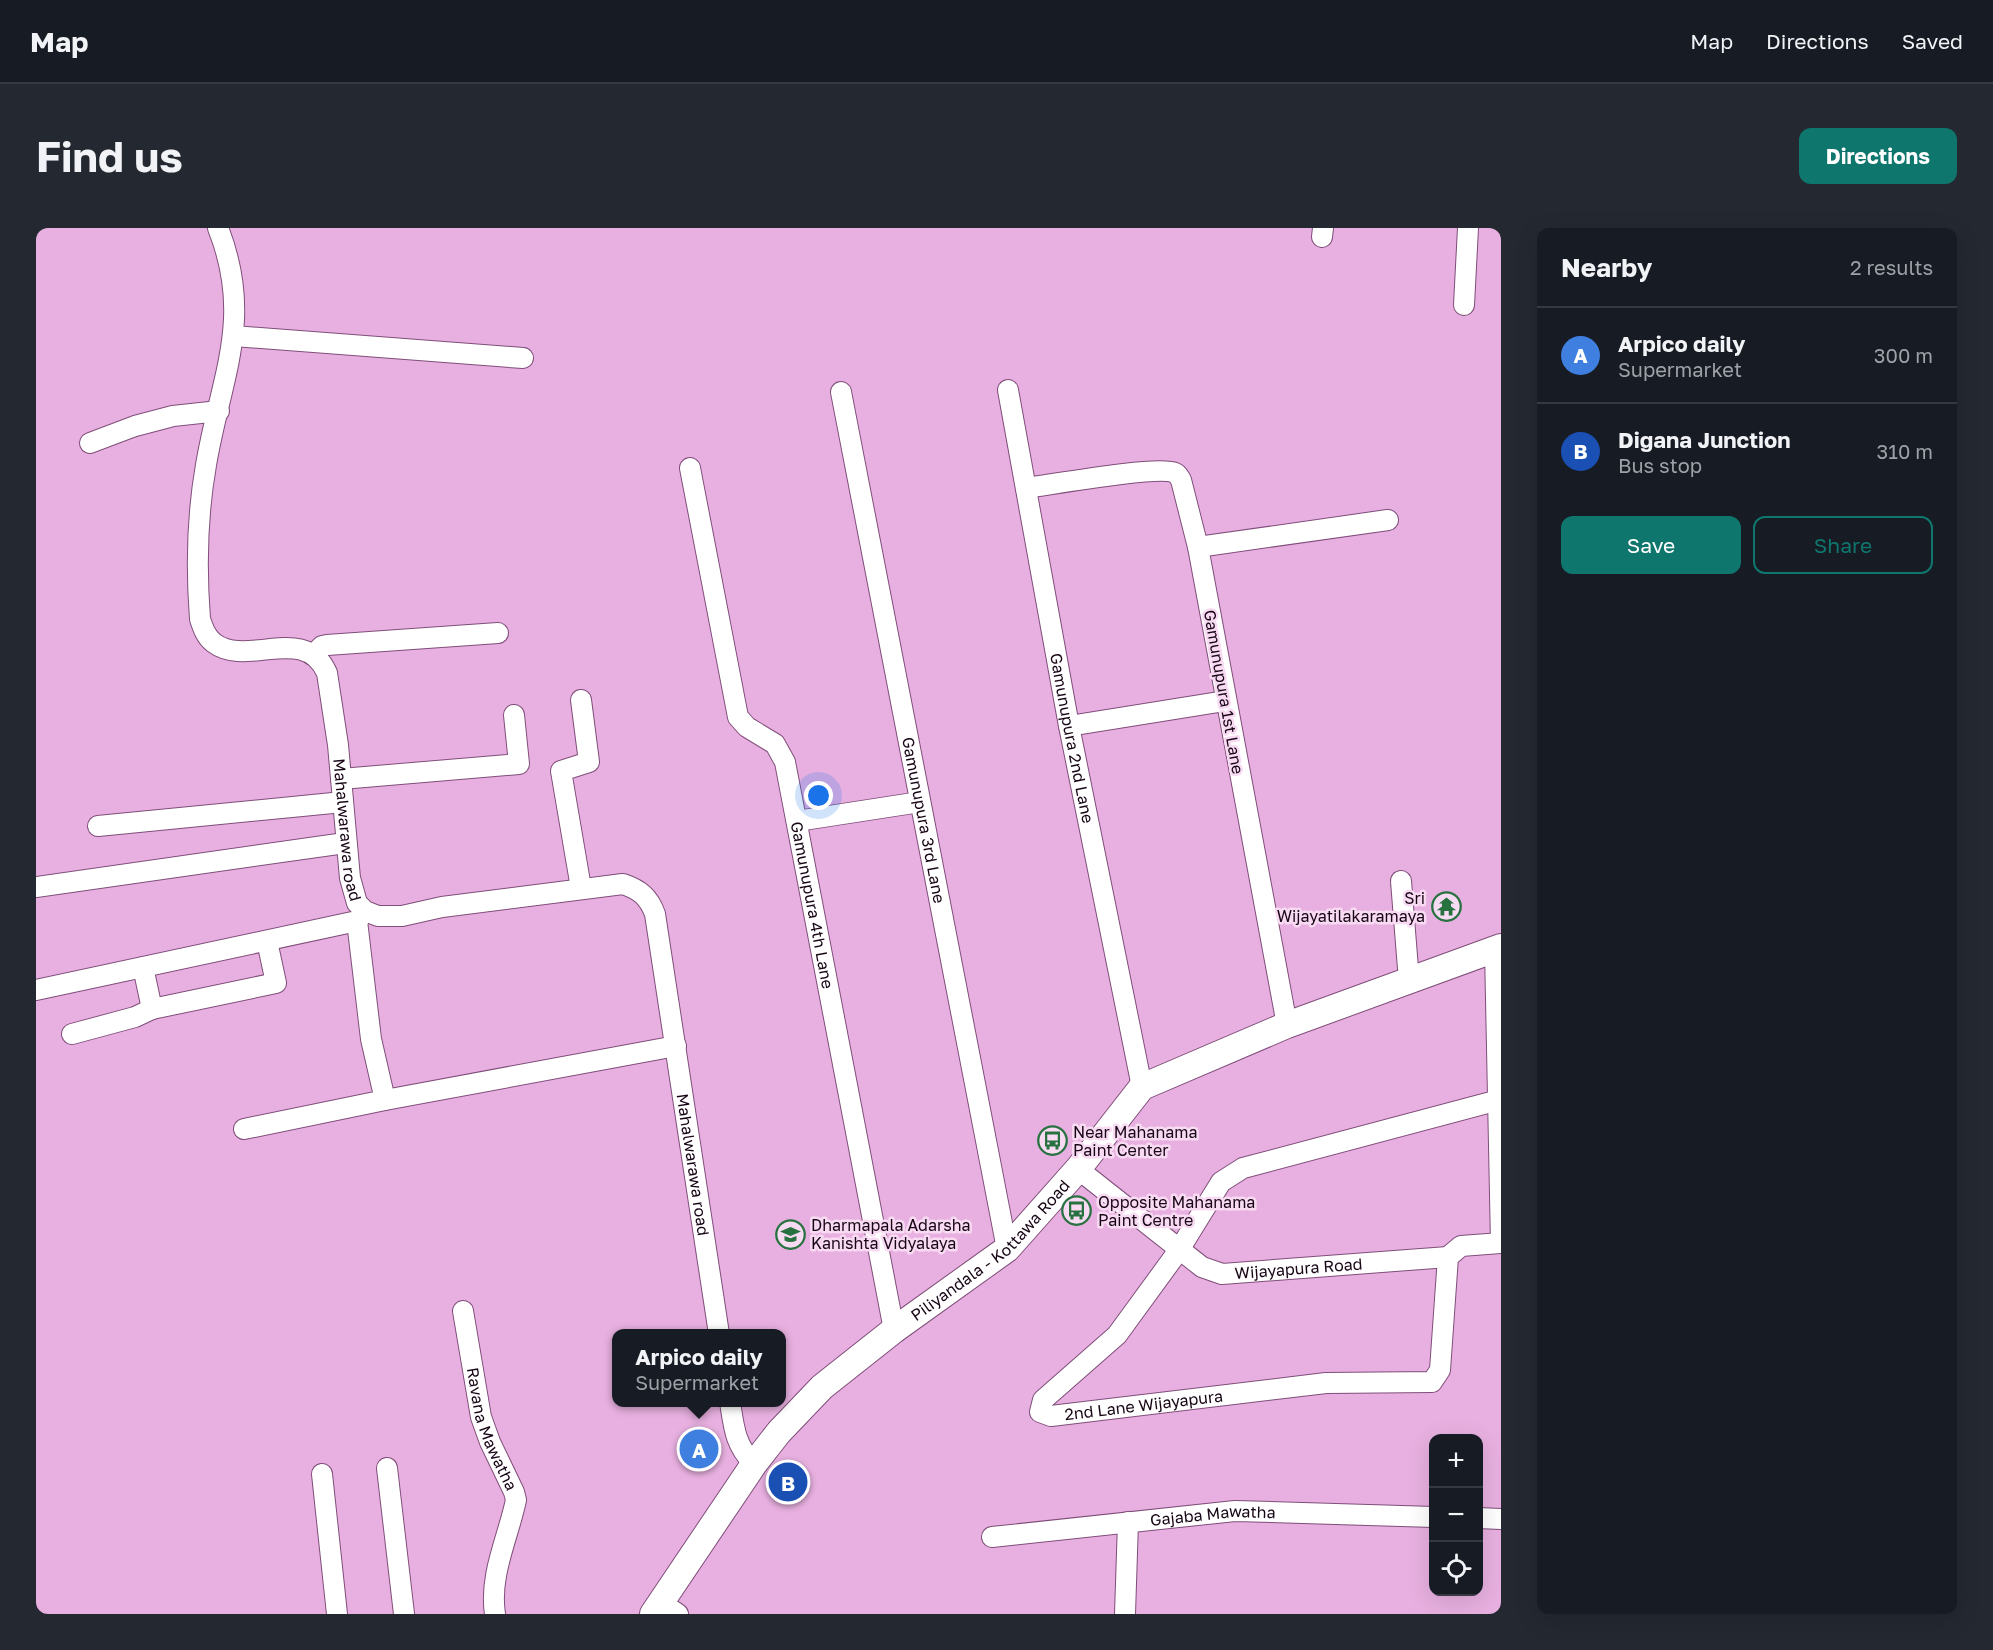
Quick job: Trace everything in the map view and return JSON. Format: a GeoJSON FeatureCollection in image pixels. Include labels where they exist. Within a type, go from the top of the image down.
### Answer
{"type":"FeatureCollection","features":[{"type":"Feature","properties":{"kind":"main road","name":"Piliyandala - Kottawa Road"},"geometry":{"type":"LineString","coordinates":[[664,1610],[753,1464],[779,1432],[822,1387],[894,1330],[1007,1249],[1078,1169],[1142,1087],[1287,1025],[1498,948]]}},
{"type":"Feature","properties":{"kind":"street"},"geometry":{"type":"LineString","coordinates":[[218,228],[226,251],[236,301],[234,336],[206,463],[197,532],[200,619],[205,632],[214,643],[228,649],[247,651],[294,648],[314,654],[322,646],[327,645],[498,633]]}},
{"type":"Feature","properties":{"kind":"street"},"geometry":{"type":"LineString","coordinates":[[1464,305],[1468,228]]}},
{"type":"Feature","properties":{"kind":"street"},"geometry":{"type":"LineString","coordinates":[[234,336],[523,358]]}},
{"type":"Feature","properties":{"kind":"street","name":"Gamunupura 2nd Lane"},"geometry":{"type":"LineString","coordinates":[[1008,390],[1069,726],[1142,1087]]}},
{"type":"Feature","properties":{"kind":"street","name":"Gamunupura 3rd Lane"},"geometry":{"type":"LineString","coordinates":[[841,392],[1007,1249]]}},
{"type":"Feature","properties":{"kind":"street"},"geometry":{"type":"LineString","coordinates":[[90,443],[135,426],[173,416],[219,411]]}},
{"type":"Feature","properties":{"kind":"street","name":"Gamunupura 4th Lane"},"geometry":{"type":"LineString","coordinates":[[690,468],[738,717],[747,727],[776,744],[785,762],[894,1330]]}},
{"type":"Feature","properties":{"kind":"street","name":"Gamunupura 1st Lane"},"geometry":{"type":"LineString","coordinates":[[1026,488],[1146,471],[1173,472],[1181,480],[1198,547],[1287,1025]]}},
{"type":"Feature","properties":{"kind":"street"},"geometry":{"type":"LineString","coordinates":[[1198,547],[1388,520]]}},
{"type":"Feature","properties":{"kind":"street","name":"Mahalwarawa road"},"geometry":{"type":"LineString","coordinates":[[314,654],[322,662],[327,673],[341,779],[345,843],[361,916],[402,916],[442,907],[623,884],[635,888],[650,902],[655,914],[718,1329]]}},
{"type":"Feature","properties":{"kind":"street"},"geometry":{"type":"LineString","coordinates":[[581,700],[589,762],[561,771],[581,888]]}},
{"type":"Feature","properties":{"kind":"street"},"geometry":{"type":"LineString","coordinates":[[1069,726],[1226,701]]}},
{"type":"Feature","properties":{"kind":"street"},"geometry":{"type":"LineString","coordinates":[[341,779],[519,764],[514,715]]}},
{"type":"Feature","properties":{"kind":"street"},"geometry":{"type":"LineString","coordinates":[[98,826],[343,802]]}},
{"type":"Feature","properties":{"kind":"street"},"geometry":{"type":"LineString","coordinates":[[796,821],[920,802]]}},
{"type":"Feature","properties":{"kind":"street"},"geometry":{"type":"LineString","coordinates":[[36,887],[345,843]]}},
{"type":"Feature","properties":{"kind":"street"},"geometry":{"type":"LineString","coordinates":[[1401,881],[1409,981]]}},
{"type":"Feature","properties":{"kind":"street"},"geometry":{"type":"LineString","coordinates":[[36,990],[267,940],[361,916],[369,1027],[385,1100]]}},
{"type":"Feature","properties":{"kind":"street"},"geometry":{"type":"LineString","coordinates":[[72,1034],[135,1017],[152,1009],[276,983],[267,940]]}},
{"type":"Feature","properties":{"kind":"street"},"geometry":{"type":"LineString","coordinates":[[1448,1257],[1461,1246],[1501,1243],[1498,948]]}},
{"type":"Feature","properties":{"kind":"street"},"geometry":{"type":"LineString","coordinates":[[143,967],[152,1009]]}},
{"type":"Feature","properties":{"kind":"street"},"geometry":{"type":"LineString","coordinates":[[244,1129],[385,1100],[676,1046]]}},
{"type":"Feature","properties":{"kind":"street","name":"2nd Lane Wijayapura"},"geometry":{"type":"LineString","coordinates":[[1448,1257],[1440,1370],[1432,1382],[1326,1383],[1051,1416],[1040,1412],[1043,1400],[1118,1335],[1179,1250],[1221,1182],[1243,1168],[1499,1100]]}},
{"type":"Feature","properties":{"kind":"street","name":"Wijayapura Road"},"geometry":{"type":"LineString","coordinates":[[1078,1169],[1202,1267],[1222,1274],[1448,1257]]}},
{"type":"Feature","properties":{"kind":"street","name":"Ravana Mawatha"},"geometry":{"type":"LineString","coordinates":[[463,1311],[481,1417],[516,1500],[497,1571],[493,1595],[495,1614]]}},
{"type":"Feature","properties":{"kind":"street"},"geometry":{"type":"LineString","coordinates":[[731,1407],[738,1443],[753,1464]]}},
{"type":"Feature","properties":{"kind":"street"},"geometry":{"type":"LineString","coordinates":[[387,1468],[404,1614]]}},
{"type":"Feature","properties":{"kind":"street"},"geometry":{"type":"LineString","coordinates":[[322,1474],[337,1614]]}},
{"type":"Feature","properties":{"kind":"street","name":"Gajaba Mawatha"},"geometry":{"type":"LineString","coordinates":[[992,1538],[1235,1511],[1429,1517]]}},
{"type":"Feature","properties":{"kind":"street"},"geometry":{"type":"LineString","coordinates":[[1483,1518],[1501,1519]]}},
{"type":"Feature","properties":{"kind":"street"},"geometry":{"type":"LineString","coordinates":[[1125,1614],[1128,1522]]}},
{"type":"Feature","properties":{"kind":"place","name":"Sri Wijayatilakaramaya"},"geometry":{"type":"Point","coordinates":[1446,907]}},
{"type":"Feature","properties":{"kind":"place","name":"Near Mahanama Paint Center"},"geometry":{"type":"Point","coordinates":[1052,1141]}},
{"type":"Feature","properties":{"kind":"place","name":"Opposite Mahanama Paint Centre"},"geometry":{"type":"Point","coordinates":[1077,1211]}},
{"type":"Feature","properties":{"kind":"place","name":"Dharmapala Adarsha Kanishta Vidyalaya"},"geometry":{"type":"Point","coordinates":[790,1234]}},
{"type":"Feature","properties":{"kind":"place","name":"Arpico daily"},"geometry":{"type":"Point","coordinates":[699,1449]}},
{"type":"Feature","properties":{"kind":"place","name":"Digana Junction"},"geometry":{"type":"Point","coordinates":[788,1482]}}]}
